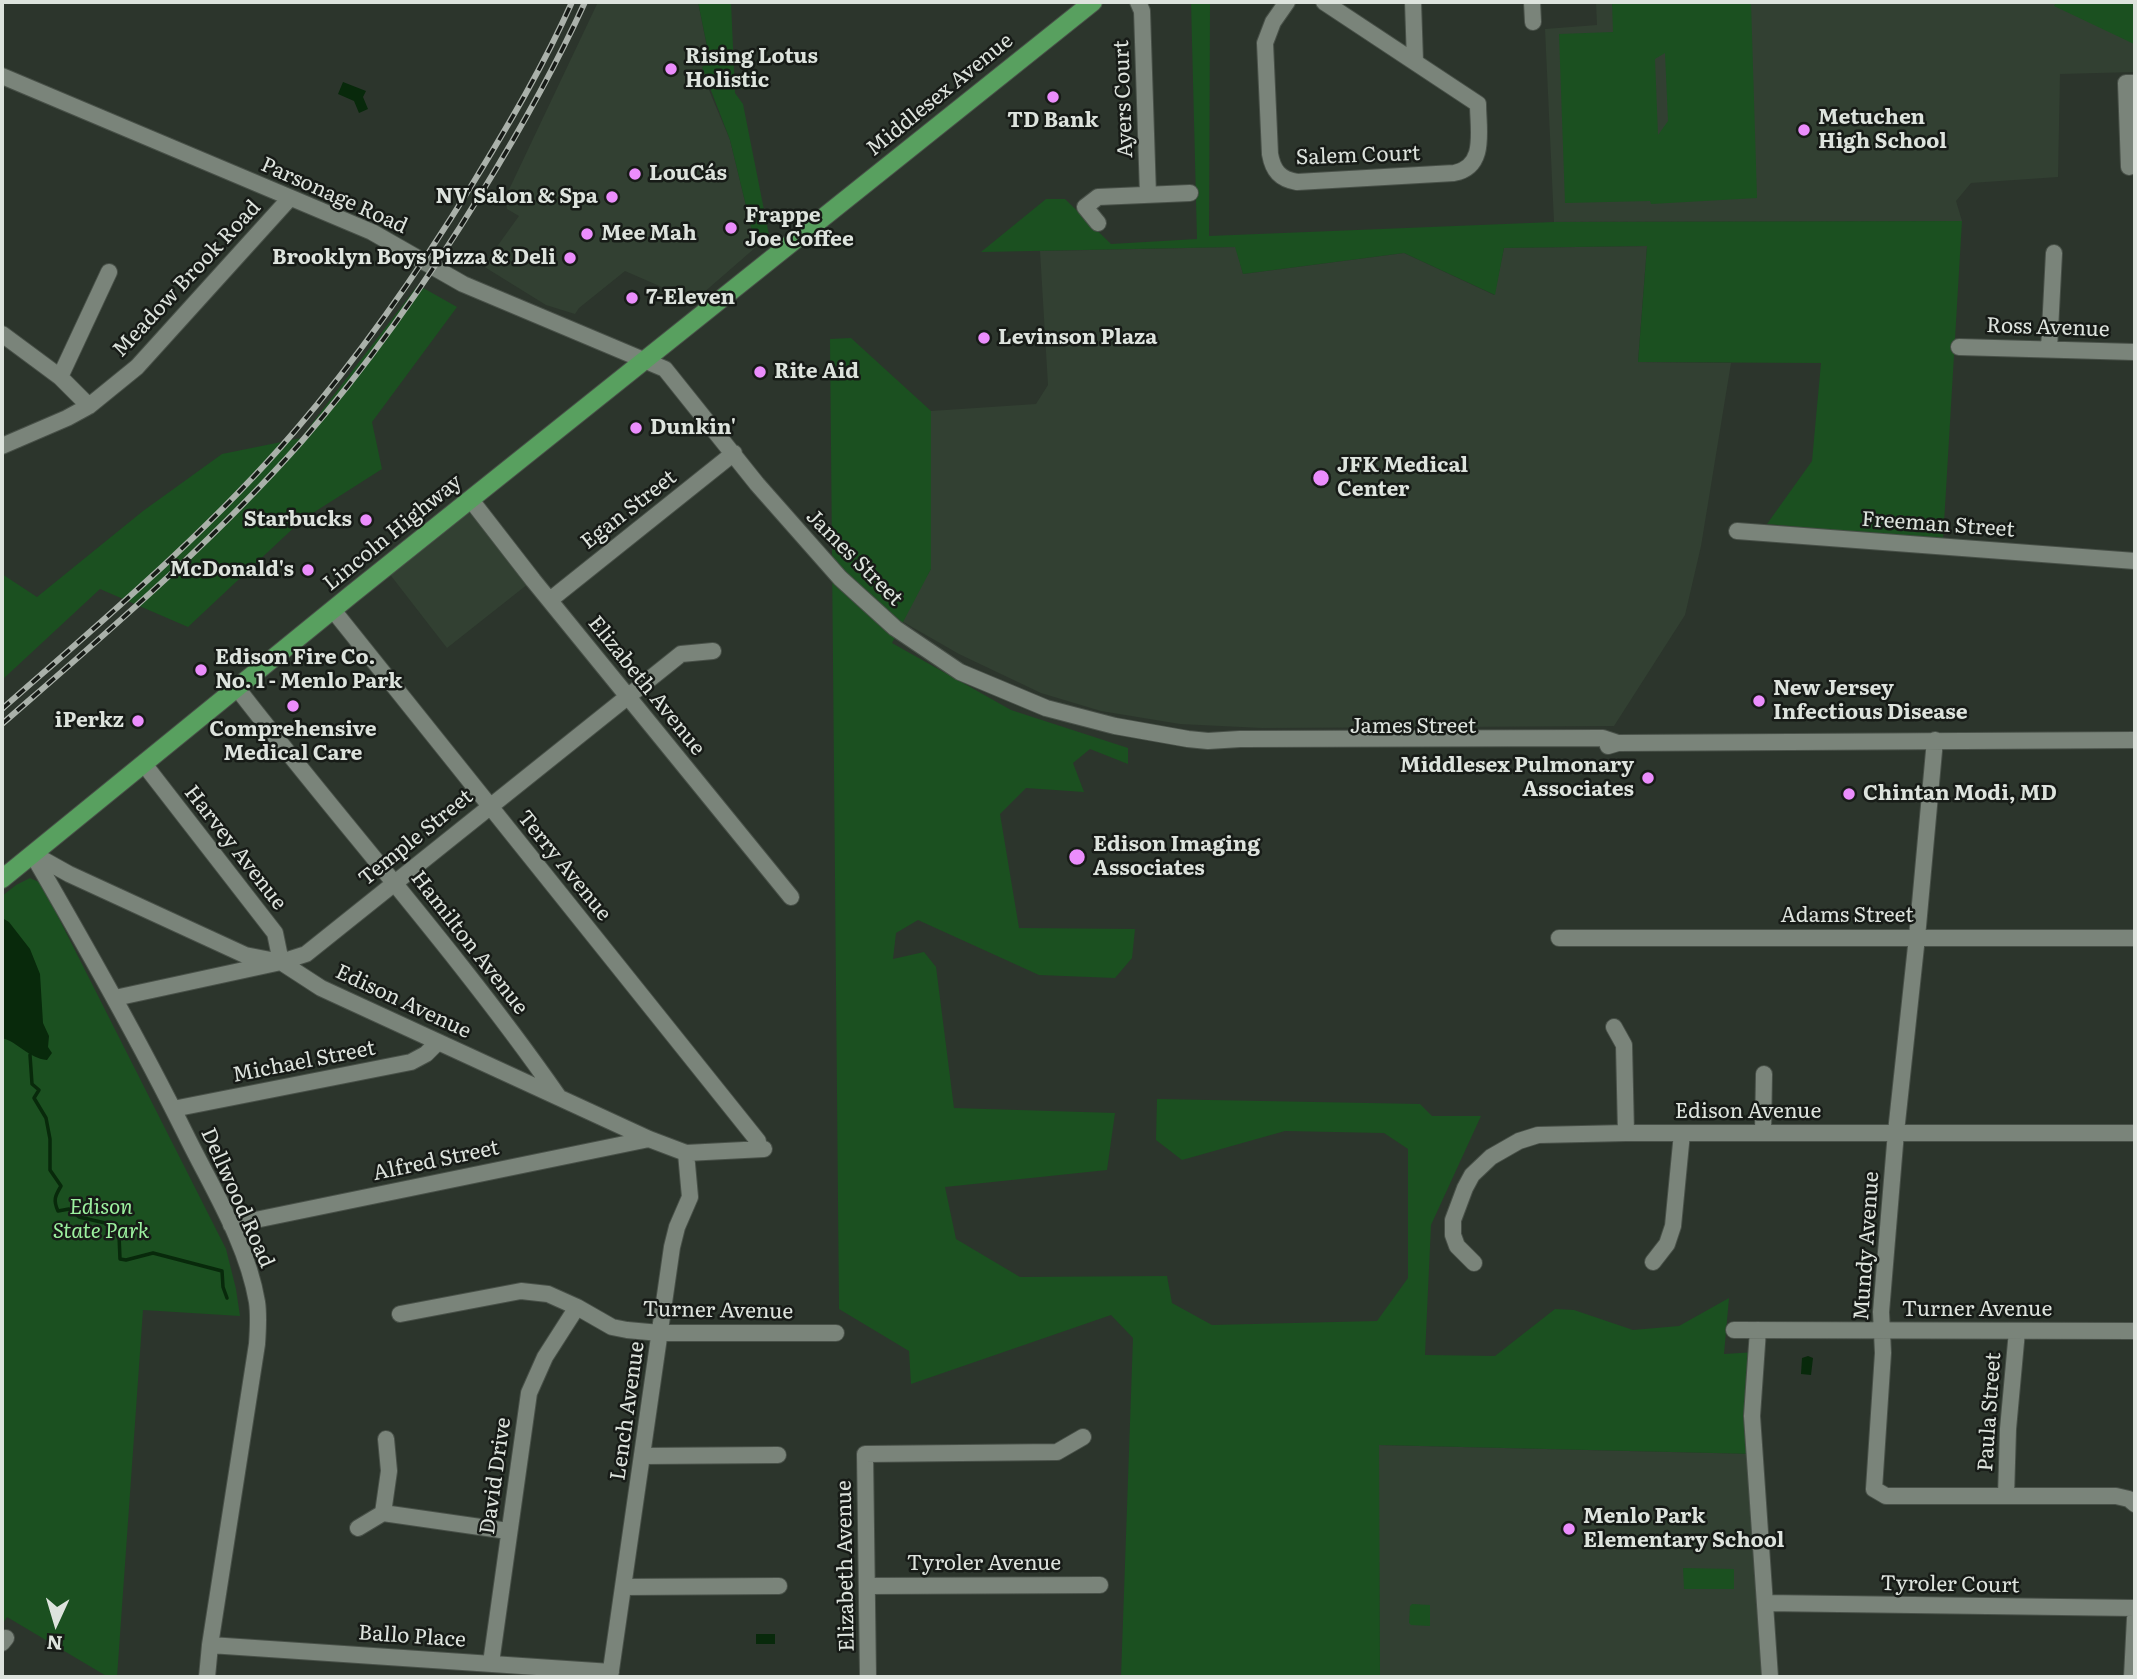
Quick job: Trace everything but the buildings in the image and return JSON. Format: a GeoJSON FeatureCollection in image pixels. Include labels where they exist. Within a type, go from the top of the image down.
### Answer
{"type":"FeatureCollection","features":[{"type":"Feature","properties":{"kind":"main road","name":"Middlesex Avenue"},"geometry":{"type":"LineString","coordinates":[[815,224],[1093,2]]}},
{"type":"Feature","properties":{"kind":"main road","name":"Lincoln Highway"},"geometry":{"type":"LineString","coordinates":[[2,879],[815,224]]}},
{"type":"Feature","properties":{"kind":"street","name":"Ayers Court"},"geometry":{"type":"LineString","coordinates":[[1138,2],[1142,11],[1149,195]]}},
{"type":"Feature","properties":{"kind":"street","name":"Salem Court"},"geometry":{"type":"LineString","coordinates":[[1287,2],[1268,33],[1265,56],[1270,154],[1274,169],[1287,180],[1297,182],[1464,171],[1476,160],[1479,151],[1478,104],[1415,61]]}},
{"type":"Feature","properties":{"kind":"street"},"geometry":{"type":"LineString","coordinates":[[1324,2],[1415,61]]}},
{"type":"Feature","properties":{"kind":"street"},"geometry":{"type":"LineString","coordinates":[[1413,2],[1415,61]]}},
{"type":"Feature","properties":{"kind":"street"},"geometry":{"type":"LineString","coordinates":[[1532,2],[1533,22]]}},
{"type":"Feature","properties":{"kind":"street","name":"Parsonage Road"},"geometry":{"type":"LineString","coordinates":[[2,76],[372,232],[463,284],[646,359]]}},
{"type":"Feature","properties":{"kind":"street"},"geometry":{"type":"LineString","coordinates":[[2129,167],[2130,83]]}},
{"type":"Feature","properties":{"kind":"street"},"geometry":{"type":"LineString","coordinates":[[1098,223],[1085,207],[1098,197],[1190,193]]}},
{"type":"Feature","properties":{"kind":"street","name":"Meadow Brook Road"},"geometry":{"type":"LineString","coordinates":[[2,446],[89,406],[137,367],[290,198]]}},
{"type":"Feature","properties":{"kind":"street"},"geometry":{"type":"LineString","coordinates":[[2049,349],[2054,253]]}},
{"type":"Feature","properties":{"kind":"street"},"geometry":{"type":"LineString","coordinates":[[60,377],[109,272]]}},
{"type":"Feature","properties":{"kind":"street"},"geometry":{"type":"LineString","coordinates":[[2,334],[60,377],[89,406]]}},
{"type":"Feature","properties":{"kind":"street","name":"Ross Avenue"},"geometry":{"type":"LineString","coordinates":[[1959,346],[2135,352]]}},
{"type":"Feature","properties":{"kind":"street","name":"James Street"},"geometry":{"type":"LineString","coordinates":[[646,359],[665,369],[791,524],[863,601],[895,628],[960,672],[1046,708],[1148,733],[1238,748],[1602,747],[1618,743],[2135,740]]}},
{"type":"Feature","properties":{"kind":"street","name":"Egan Street"},"geometry":{"type":"LineString","coordinates":[[550,600],[734,453]]}},
{"type":"Feature","properties":{"kind":"street","name":"Elizabeth Avenue"},"geometry":{"type":"LineString","coordinates":[[471,500],[791,897]]}},
{"type":"Feature","properties":{"kind":"street","name":"Freeman Street"},"geometry":{"type":"LineString","coordinates":[[1737,531],[2135,561]]}},
{"type":"Feature","properties":{"kind":"street","name":"Terry Avenue"},"geometry":{"type":"LineString","coordinates":[[333,610],[758,1141],[761,1149]]}},
{"type":"Feature","properties":{"kind":"street","name":"Temple Street"},"geometry":{"type":"LineString","coordinates":[[115,998],[281,962],[306,954],[681,654],[713,651]]}},
{"type":"Feature","properties":{"kind":"street","name":"Hamilton Avenue"},"geometry":{"type":"LineString","coordinates":[[237,688],[395,882],[529,1054],[558,1096]]}},
{"type":"Feature","properties":{"kind":"street","name":"Mundy Avenue"},"geometry":{"type":"LineString","coordinates":[[1935,740],[1881,1312],[1884,1353],[1874,1489],[1886,1496],[2116,1496],[2129,1499],[2135,1504]]}},
{"type":"Feature","properties":{"kind":"street","name":"Harvey Avenue"},"geometry":{"type":"LineString","coordinates":[[144,764],[275,933],[281,962]]}},
{"type":"Feature","properties":{"kind":"street","name":"Edison Avenue"},"geometry":{"type":"LineString","coordinates":[[33,855],[245,955],[281,962],[321,988],[649,1139],[686,1153],[761,1149]]}},
{"type":"Feature","properties":{"kind":"street","name":"Dellwood Road"},"geometry":{"type":"LineString","coordinates":[[33,855],[115,998],[173,1110],[231,1225],[254,1289],[257,1344],[207,1677]]}},
{"type":"Feature","properties":{"kind":"street","name":"Adams Street"},"geometry":{"type":"LineString","coordinates":[[1559,938],[2135,938]]}},
{"type":"Feature","properties":{"kind":"street"},"geometry":{"type":"LineString","coordinates":[[1614,1027],[1624,1045],[1626,1133]]}},
{"type":"Feature","properties":{"kind":"street","name":"Michael Street"},"geometry":{"type":"LineString","coordinates":[[173,1110],[411,1062],[438,1043]]}},
{"type":"Feature","properties":{"kind":"street"},"geometry":{"type":"LineString","coordinates":[[1763,1133],[1764,1074]]}},
{"type":"Feature","properties":{"kind":"street"},"geometry":{"type":"LineString","coordinates":[[1653,1262],[1667,1244],[1673,1226],[1682,1133]]}},
{"type":"Feature","properties":{"kind":"street","name":"Edison Avenue"},"geometry":{"type":"LineString","coordinates":[[1474,1262],[1457,1246],[1453,1235],[1453,1220],[1465,1188],[1472,1175],[1491,1157],[1519,1141],[1538,1135],[2135,1133]]}},
{"type":"Feature","properties":{"kind":"street","name":"Alfred Street"},"geometry":{"type":"LineString","coordinates":[[231,1225],[649,1139]]}},
{"type":"Feature","properties":{"kind":"street","name":"Lench Avenue"},"geometry":{"type":"LineString","coordinates":[[610,1675],[672,1247],[677,1227],[691,1197],[686,1153]]}},
{"type":"Feature","properties":{"kind":"street","name":"Turner Avenue"},"geometry":{"type":"LineString","coordinates":[[400,1314],[521,1291],[548,1294],[612,1327],[660,1333],[836,1332]]}},
{"type":"Feature","properties":{"kind":"street","name":"David Drive"},"geometry":{"type":"LineString","coordinates":[[491,1663],[529,1393],[545,1357],[577,1307]]}},
{"type":"Feature","properties":{"kind":"street","name":"Turner Avenue"},"geometry":{"type":"LineString","coordinates":[[1734,1330],[2135,1331]]}},
{"type":"Feature","properties":{"kind":"street"},"geometry":{"type":"LineString","coordinates":[[1758,1330],[1752,1416],[1770,1677]]}},
{"type":"Feature","properties":{"kind":"street","name":"Paula Street"},"geometry":{"type":"LineString","coordinates":[[2007,1496],[2008,1429],[2017,1331]]}},
{"type":"Feature","properties":{"kind":"street","name":"Elizabeth Avenue"},"geometry":{"type":"LineString","coordinates":[[868,1677],[865,1454],[1057,1452],[1083,1437]]}},
{"type":"Feature","properties":{"kind":"street"},"geometry":{"type":"LineString","coordinates":[[383,1513],[389,1471],[386,1439]]}},
{"type":"Feature","properties":{"kind":"street"},"geometry":{"type":"LineString","coordinates":[[643,1456],[778,1455]]}},
{"type":"Feature","properties":{"kind":"street"},"geometry":{"type":"LineString","coordinates":[[358,1528],[383,1513],[508,1531]]}},
{"type":"Feature","properties":{"kind":"street","name":"Tyroler Avenue"},"geometry":{"type":"LineString","coordinates":[[868,1586],[1100,1585]]}},
{"type":"Feature","properties":{"kind":"street"},"geometry":{"type":"LineString","coordinates":[[623,1587],[779,1586]]}},
{"type":"Feature","properties":{"kind":"street","name":"Tyroler Court"},"geometry":{"type":"LineString","coordinates":[[1765,1603],[2135,1608]]}},
{"type":"Feature","properties":{"kind":"street"},"geometry":{"type":"LineString","coordinates":[[2132,1677],[2135,1618]]}},
{"type":"Feature","properties":{"kind":"street","name":"Ballo Place"},"geometry":{"type":"LineString","coordinates":[[210,1645],[491,1663],[610,1675]]}},
{"type":"Feature","properties":{"kind":"shaded area"},"geometry":{"type":"Polygon","coordinates":[[[598,2],[698,2],[710,62],[706,83],[730,140],[756,247],[694,301],[625,271],[575,314],[546,305],[483,266],[519,216],[507,209],[505,198],[598,2]]]}},
{"type":"Feature","properties":{"kind":"shaded area","name":"Metuchen High School"},"geometry":{"type":"Polygon","coordinates":[[[1596,2],[2135,2],[2135,72],[2060,74],[2058,177],[1971,183],[1956,201],[1962,221],[1554,222],[1545,29],[1597,25],[1596,2]]]}},
{"type":"Feature","properties":{"kind":"shaded area"},"geometry":{"type":"Polygon","coordinates":[[[343,82],[366,91],[363,97],[368,109],[359,113],[354,101],[338,94],[343,82]]]}},
{"type":"Feature","properties":{"kind":"shaded area","name":"JFK Medical Center"},"geometry":{"type":"Polygon","coordinates":[[[1647,246],[1638,362],[1731,363],[1701,546],[1685,615],[1614,726],[1262,728],[1180,724],[1101,711],[1041,693],[959,654],[898,619],[931,569],[931,411],[1036,404],[1048,385],[1040,251],[1236,247],[1243,274],[1404,253],[1494,295],[1504,248],[1647,246]]]}},
{"type":"Feature","properties":{"kind":"shaded area"},"geometry":{"type":"Polygon","coordinates":[[[471,500],[533,580],[447,648],[385,568],[471,500]]]}},
{"type":"Feature","properties":{"kind":"shaded area"},"geometry":{"type":"Polygon","coordinates":[[[4,919],[30,949],[40,974],[43,1023],[49,1036],[48,1047],[52,1053],[47,1060],[40,1059],[2,1038],[4,919]]]}},
{"type":"Feature","properties":{"kind":"shaded area"},"geometry":{"type":"Polygon","coordinates":[[[1802,1358],[1813,1358],[1811,1375],[1801,1374],[1802,1358]]]}},
{"type":"Feature","properties":{"kind":"shaded area","name":"Menlo Park Elementary School"},"geometry":{"type":"Polygon","coordinates":[[[1378,1445],[1755,1454],[1770,1677],[1380,1677],[1378,1445]]]}},
{"type":"Feature","properties":{"kind":"shaded area"},"geometry":{"type":"Polygon","coordinates":[[[756,1634],[775,1634],[775,1644],[756,1644],[756,1634]]]}},
{"type":"Feature","properties":{"kind":"green space"},"geometry":{"type":"Polygon","coordinates":[[[698,2],[731,2],[735,93],[743,104],[769,235],[756,247],[730,140],[702,67],[710,61],[698,2]]]}},
{"type":"Feature","properties":{"kind":"green space"},"geometry":{"type":"Polygon","coordinates":[[[1191,2],[1210,3],[1209,236],[1554,222],[1962,221],[1943,540],[1767,524],[1812,461],[1821,363],[1638,362],[1647,246],[1504,248],[1495,295],[1404,253],[1243,274],[1235,247],[981,252],[1046,199],[1065,199],[1111,244],[1197,239],[1191,2]]]}},
{"type":"Feature","properties":{"kind":"green space"},"geometry":{"type":"Polygon","coordinates":[[[1612,2],[1751,2],[1757,198],[1651,204],[1650,201],[1565,203],[1559,34],[1613,32],[1612,2]],[[1665,53],[1655,59],[1658,135],[1668,121],[1665,53]]]}},
{"type":"Feature","properties":{"kind":"green space"},"geometry":{"type":"Polygon","coordinates":[[[2056,2],[2135,2],[2134,44],[2054,6],[2056,2]]]}},
{"type":"Feature","properties":{"kind":"green space"},"geometry":{"type":"Polygon","coordinates":[[[418,285],[457,307],[372,422],[382,469],[302,520],[188,627],[100,589],[2,680],[2,574],[37,597],[143,511],[222,454],[301,438],[418,285]]]}},
{"type":"Feature","properties":{"kind":"green space"},"geometry":{"type":"Polygon","coordinates":[[[851,338],[931,411],[931,569],[892,643],[1011,710],[1128,748],[1128,764],[1090,749],[1073,763],[1084,792],[1026,788],[1000,814],[1019,928],[1135,929],[1132,958],[1115,978],[1039,975],[918,920],[896,933],[893,959],[924,952],[936,967],[954,1108],[1115,1113],[1107,1170],[945,1187],[956,1239],[1020,1277],[1167,1276],[1172,1303],[1212,1325],[1377,1321],[1408,1278],[1408,1149],[1384,1133],[1285,1131],[1182,1160],[1156,1140],[1157,1099],[1420,1104],[1432,1116],[1481,1116],[1431,1225],[1425,1355],[1495,1356],[1555,1309],[1574,1310],[1633,1330],[1679,1326],[1729,1298],[1724,1354],[1756,1352],[1755,1454],[1379,1445],[1380,1677],[1121,1677],[1133,1338],[1111,1315],[911,1384],[909,1351],[839,1309],[830,339],[851,338]]]}},
{"type":"Feature","properties":{"kind":"green space","name":"Edison State Park"},"geometry":{"type":"Polygon","coordinates":[[[30,878],[41,883],[226,1249],[240,1316],[143,1310],[117,1677],[108,1677],[7,1617],[2,1625],[2,896],[30,878]]]}},
{"type":"Feature","properties":{"kind":"green space"},"geometry":{"type":"Polygon","coordinates":[[[1683,1568],[1734,1569],[1734,1589],[1684,1589],[1683,1568]]]}},
{"type":"Feature","properties":{"kind":"green space"},"geometry":{"type":"Polygon","coordinates":[[[1412,1604],[1430,1605],[1430,1626],[1409,1623],[1412,1604]]]}},
{"type":"Feature","properties":{"kind":"waterway"},"geometry":{"type":"LineString","coordinates":[[30,1055],[32,1084],[39,1090],[34,1098],[46,1118],[50,1139],[50,1170],[61,1186],[55,1198],[58,1211],[69,1209],[79,1217],[114,1225],[119,1235],[120,1259],[153,1253],[222,1271],[227,1298]]}},
{"type":"Feature","properties":{"kind":"railway"},"geometry":{"type":"LineString","coordinates":[[2,709],[190,541],[261,469],[319,403],[388,311],[453,216],[525,94],[572,2]]}},
{"type":"Feature","properties":{"kind":"railway"},"geometry":{"type":"LineString","coordinates":[[2,724],[194,552],[267,479],[327,412],[397,320],[462,225],[537,99],[585,2]]}},
{"type":"Feature","properties":{"kind":"place","name":"Rising Lotus Holistic"},"geometry":{"type":"Point","coordinates":[671,69]}},
{"type":"Feature","properties":{"kind":"place","name":"TD Bank"},"geometry":{"type":"Point","coordinates":[1053,97]}},
{"type":"Feature","properties":{"kind":"place","name":"Metuchen High School"},"geometry":{"type":"Point","coordinates":[1804,130]}},
{"type":"Feature","properties":{"kind":"place","name":"LouCás"},"geometry":{"type":"Point","coordinates":[635,174]}},
{"type":"Feature","properties":{"kind":"place","name":"NV Salon & Spa"},"geometry":{"type":"Point","coordinates":[612,197]}},
{"type":"Feature","properties":{"kind":"place","name":"Frappe Joe Coffee"},"geometry":{"type":"Point","coordinates":[731,228]}},
{"type":"Feature","properties":{"kind":"place","name":"Mee Mah"},"geometry":{"type":"Point","coordinates":[587,234]}},
{"type":"Feature","properties":{"kind":"place","name":"Brooklyn Boys Pizza & Deli"},"geometry":{"type":"Point","coordinates":[570,258]}},
{"type":"Feature","properties":{"kind":"place","name":"7-Eleven"},"geometry":{"type":"Point","coordinates":[632,298]}},
{"type":"Feature","properties":{"kind":"place","name":"Levinson Plaza"},"geometry":{"type":"Point","coordinates":[984,338]}},
{"type":"Feature","properties":{"kind":"place","name":"Rite Aid"},"geometry":{"type":"Point","coordinates":[760,372]}},
{"type":"Feature","properties":{"kind":"place","name":"Dunkin'"},"geometry":{"type":"Point","coordinates":[636,428]}},
{"type":"Feature","properties":{"kind":"place","name":"JFK Medical Center"},"geometry":{"type":"Point","coordinates":[1321,478]}},
{"type":"Feature","properties":{"kind":"place","name":"Starbucks"},"geometry":{"type":"Point","coordinates":[366,520]}},
{"type":"Feature","properties":{"kind":"place","name":"McDonald's"},"geometry":{"type":"Point","coordinates":[308,570]}},
{"type":"Feature","properties":{"kind":"place","name":"Edison Fire Co. No. 1 - Menlo Park"},"geometry":{"type":"Point","coordinates":[201,670]}},
{"type":"Feature","properties":{"kind":"place","name":"New Jersey Infectious Disease"},"geometry":{"type":"Point","coordinates":[1759,701]}},
{"type":"Feature","properties":{"kind":"place","name":"Comprehensive Medical Care"},"geometry":{"type":"Point","coordinates":[293,706]}},
{"type":"Feature","properties":{"kind":"place","name":"iPerkz"},"geometry":{"type":"Point","coordinates":[138,721]}},
{"type":"Feature","properties":{"kind":"place","name":"Middlesex Pulmonary Associates"},"geometry":{"type":"Point","coordinates":[1648,778]}},
{"type":"Feature","properties":{"kind":"place","name":"Chintan Modi, MD"},"geometry":{"type":"Point","coordinates":[1849,794]}},
{"type":"Feature","properties":{"kind":"place","name":"Edison Imaging Associates"},"geometry":{"type":"Point","coordinates":[1077,857]}},
{"type":"Feature","properties":{"kind":"place","name":"Menlo Park Elementary School"},"geometry":{"type":"Point","coordinates":[1569,1529]}}]}
